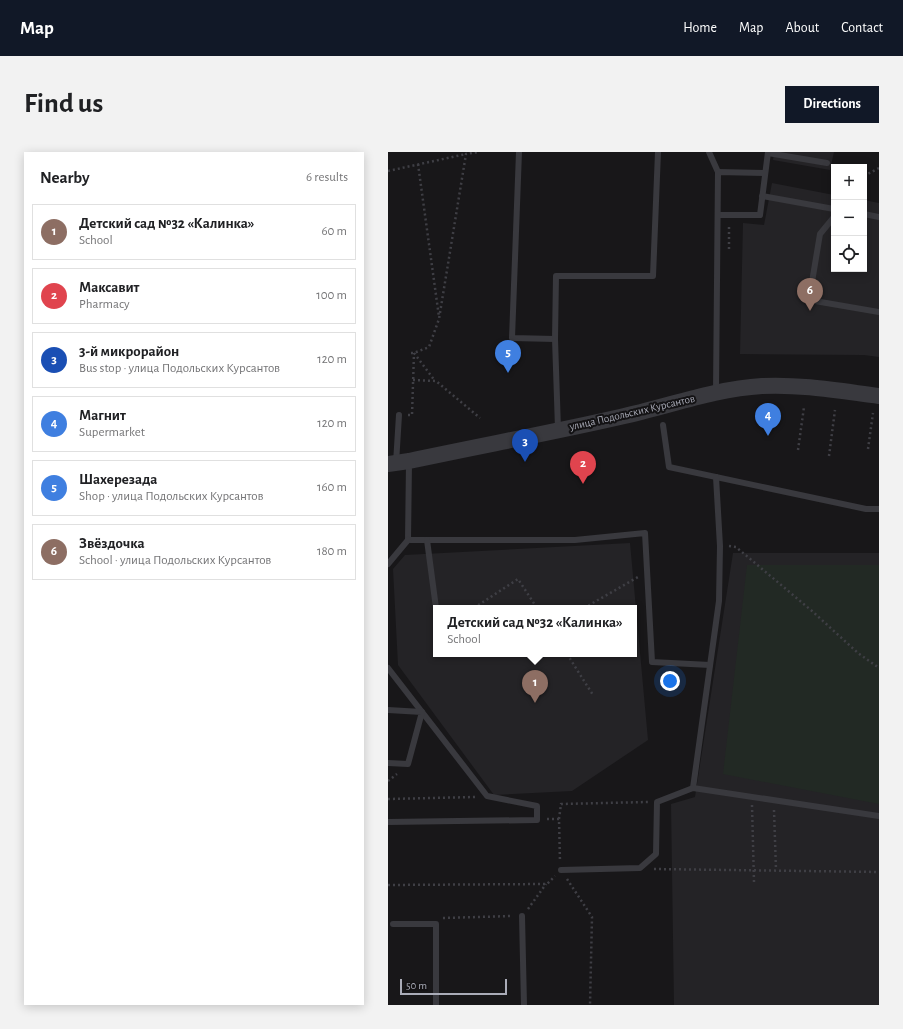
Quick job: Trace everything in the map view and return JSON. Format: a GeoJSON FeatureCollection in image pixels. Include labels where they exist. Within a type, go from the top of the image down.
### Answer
{"type":"FeatureCollection","features":[{"type":"Feature","properties":{"kind":"street","name":"улица Подольских Курсантов"},"geometry":{"type":"LineString","coordinates":[[398,462],[620,417],[739,388],[795,386],[822,388],[879,396]]}},
{"type":"Feature","properties":{"kind":"lane"},"geometry":{"type":"LineString","coordinates":[[519,152],[512,338],[555,339]]}},
{"type":"Feature","properties":{"kind":"lane"},"geometry":{"type":"LineString","coordinates":[[558,429],[555,339],[556,276],[653,276],[658,152]]}},
{"type":"Feature","properties":{"kind":"lane"},"geometry":{"type":"LineString","coordinates":[[709,152],[718,172],[716,393]]}},
{"type":"Feature","properties":{"kind":"lane"},"geometry":{"type":"LineString","coordinates":[[718,215],[760,215],[768,152],[827,163]]}},
{"type":"Feature","properties":{"kind":"lane"},"geometry":{"type":"LineString","coordinates":[[718,172],[766,173]]}},
{"type":"Feature","properties":{"kind":"lane"},"geometry":{"type":"LineString","coordinates":[[762,196],[831,208]]}},
{"type":"Feature","properties":{"kind":"lane"},"geometry":{"type":"LineString","coordinates":[[867,215],[879,217]]}},
{"type":"Feature","properties":{"kind":"lane"},"geometry":{"type":"LineString","coordinates":[[831,221],[820,234],[809,300],[879,312]]}},
{"type":"Feature","properties":{"kind":"lane"},"geometry":{"type":"LineString","coordinates":[[388,564],[408,540],[398,462],[399,415]]}},
{"type":"Feature","properties":{"kind":"lane"},"geometry":{"type":"LineString","coordinates":[[663,425],[668,467],[866,509],[879,509]]}},
{"type":"Feature","properties":{"kind":"lane"},"geometry":{"type":"LineString","coordinates":[[693,788],[719,600],[720,546],[716,477]]}},
{"type":"Feature","properties":{"kind":"lane"},"geometry":{"type":"LineString","coordinates":[[408,540],[575,540],[645,533],[652,662],[710,666]]}},
{"type":"Feature","properties":{"kind":"lane"},"geometry":{"type":"LineString","coordinates":[[427,540],[436,605]]}},
{"type":"Feature","properties":{"kind":"lane"},"geometry":{"type":"LineString","coordinates":[[388,668],[487,796],[537,806],[537,820],[388,822]]}},
{"type":"Feature","properties":{"kind":"lane"},"geometry":{"type":"LineString","coordinates":[[388,710],[422,712]]}},
{"type":"Feature","properties":{"kind":"lane"},"geometry":{"type":"LineString","coordinates":[[388,763],[408,764],[422,712]]}},
{"type":"Feature","properties":{"kind":"lane"},"geometry":{"type":"LineString","coordinates":[[561,870],[640,868],[656,854],[658,802],[693,788],[879,816]]}},
{"type":"Feature","properties":{"kind":"lane"},"geometry":{"type":"LineString","coordinates":[[522,916],[524,1005]]}},
{"type":"Feature","properties":{"kind":"lane"},"geometry":{"type":"LineString","coordinates":[[393,924],[436,924],[436,1005]]}},
{"type":"Feature","properties":{"kind":"path"},"geometry":{"type":"LineString","coordinates":[[388,171],[478,152]]}},
{"type":"Feature","properties":{"kind":"path"},"geometry":{"type":"LineString","coordinates":[[412,353],[429,347],[439,319],[466,154]]}},
{"type":"Feature","properties":{"kind":"path"},"geometry":{"type":"LineString","coordinates":[[418,164],[439,319]]}},
{"type":"Feature","properties":{"kind":"path"},"geometry":{"type":"LineString","coordinates":[[867,174],[879,168]]}},
{"type":"Feature","properties":{"kind":"path"},"geometry":{"type":"LineString","coordinates":[[729,250],[730,219]]}},
{"type":"Feature","properties":{"kind":"path"},"geometry":{"type":"LineString","coordinates":[[399,415],[412,415],[412,353]]}},
{"type":"Feature","properties":{"kind":"path"},"geometry":{"type":"LineString","coordinates":[[412,353],[436,381],[480,418]]}},
{"type":"Feature","properties":{"kind":"path"},"geometry":{"type":"LineString","coordinates":[[413,380],[436,381]]}},
{"type":"Feature","properties":{"kind":"path"},"geometry":{"type":"LineString","coordinates":[[798,450],[804,407]]}},
{"type":"Feature","properties":{"kind":"path"},"geometry":{"type":"LineString","coordinates":[[828,456],[835,410]]}},
{"type":"Feature","properties":{"kind":"path"},"geometry":{"type":"LineString","coordinates":[[868,449],[873,413]]}},
{"type":"Feature","properties":{"kind":"path"},"geometry":{"type":"LineString","coordinates":[[720,546],[736,547],[812,611],[858,653],[879,668]]}},
{"type":"Feature","properties":{"kind":"path"},"geometry":{"type":"LineString","coordinates":[[589,605],[647,572]]}},
{"type":"Feature","properties":{"kind":"path"},"geometry":{"type":"LineString","coordinates":[[479,605],[518,579],[535,605]]}},
{"type":"Feature","properties":{"kind":"path"},"geometry":{"type":"LineString","coordinates":[[569,657],[593,695]]}},
{"type":"Feature","properties":{"kind":"path"},"geometry":{"type":"LineString","coordinates":[[388,799],[487,796]]}},
{"type":"Feature","properties":{"kind":"path"},"geometry":{"type":"LineString","coordinates":[[751,796],[754,882]]}},
{"type":"Feature","properties":{"kind":"path"},"geometry":{"type":"LineString","coordinates":[[774,800],[776,870]]}},
{"type":"Feature","properties":{"kind":"path"},"geometry":{"type":"LineString","coordinates":[[590,1005],[592,916],[561,870],[559,819],[561,804],[658,802]]}},
{"type":"Feature","properties":{"kind":"path"},"geometry":{"type":"LineString","coordinates":[[537,820],[559,819]]}},
{"type":"Feature","properties":{"kind":"path"},"geometry":{"type":"LineString","coordinates":[[640,868],[879,872]]}},
{"type":"Feature","properties":{"kind":"path"},"geometry":{"type":"LineString","coordinates":[[437,918],[522,916],[547,884],[561,870]]}},
{"type":"Feature","properties":{"kind":"path"},"geometry":{"type":"LineString","coordinates":[[388,884],[547,884]]}},
{"type":"Feature","properties":{"kind":"shaded area"},"geometry":{"type":"Polygon","coordinates":[[[774,152],[834,152],[830,170],[773,160],[774,152]]]}},
{"type":"Feature","properties":{"kind":"shaded area"},"geometry":{"type":"Polygon","coordinates":[[[772,183],[831,194],[831,272],[867,272],[867,201],[879,203],[879,357],[864,355],[740,354],[743,223],[764,225],[772,183]]]}},
{"type":"Feature","properties":{"kind":"shaded area"},"geometry":{"type":"Polygon","coordinates":[[[630,543],[636,605],[433,605],[433,657],[637,657],[637,620],[648,740],[572,791],[494,795],[398,665],[393,569],[405,555],[630,543]]]}},
{"type":"Feature","properties":{"kind":"shaded area"},"geometry":{"type":"Polygon","coordinates":[[[733,553],[879,553],[879,1005],[674,1005],[671,804],[695,797],[733,553]]]}},
{"type":"Feature","properties":{"kind":"shaded area"},"geometry":{"type":"Polygon","coordinates":[[[747,565],[879,565],[879,804],[723,774],[747,565]]]}},
{"type":"Feature","properties":{"kind":"place","name":"Звёздочка"},"geometry":{"type":"Point","coordinates":[810,311]}},
{"type":"Feature","properties":{"kind":"place","name":"Шахерезада"},"geometry":{"type":"Point","coordinates":[508,373]}},
{"type":"Feature","properties":{"kind":"place","name":"Магнит"},"geometry":{"type":"Point","coordinates":[768,436]}},
{"type":"Feature","properties":{"kind":"place","name":"3-й микрорайон"},"geometry":{"type":"Point","coordinates":[525,462]}},
{"type":"Feature","properties":{"kind":"place","name":"Максавит"},"geometry":{"type":"Point","coordinates":[583,484]}},
{"type":"Feature","properties":{"kind":"place","name":"Детский сад №32 «Калинка»"},"geometry":{"type":"Point","coordinates":[535,703]}}]}
